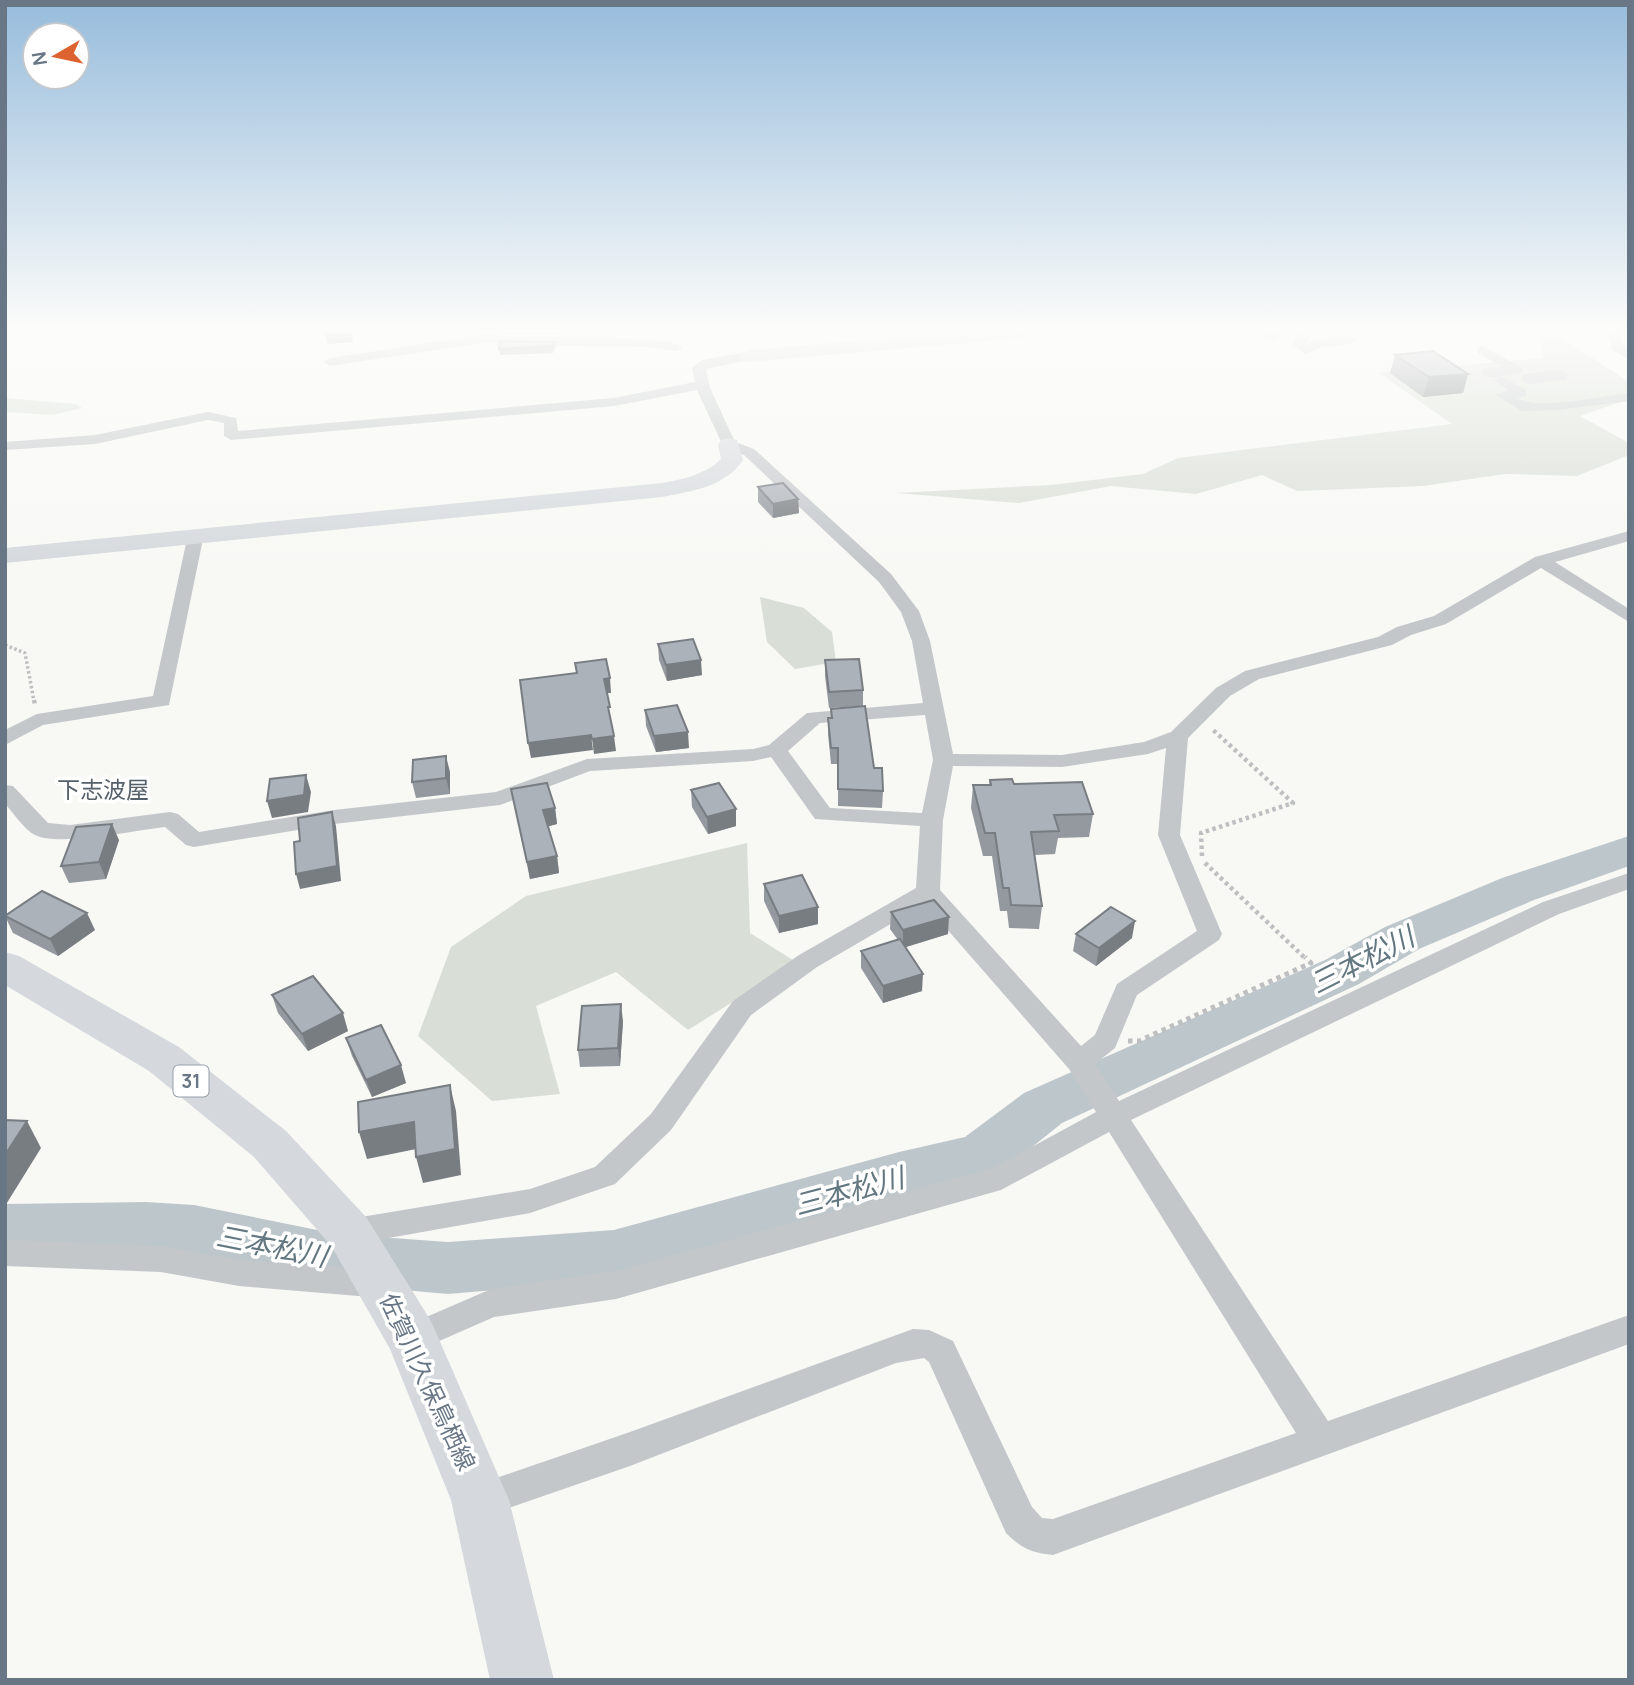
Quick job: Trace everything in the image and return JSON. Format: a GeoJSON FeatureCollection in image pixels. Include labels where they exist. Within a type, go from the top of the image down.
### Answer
{"type":"FeatureCollection","features":[{"type":"Feature","properties":{"kind":"main road","name":"佐賀川久保鳥栖線"},"geometry":{"type":"LineString","coordinates":[[5,966],[164,1059],[270,1144],[349,1232],[412,1338],[480,1500],[522,1680]]}},
{"type":"Feature","properties":{"kind":"street"},"geometry":{"type":"LineString","coordinates":[[5,446],[44,446],[126,435],[201,417],[227,418],[230,421],[231,436],[517,411]]}},
{"type":"Feature","properties":{"kind":"street"},"geometry":{"type":"LineString","coordinates":[[5,556],[662,490],[700,483],[722,471],[732,460],[725,430],[715,411]]}},
{"type":"Feature","properties":{"kind":"street"},"geometry":{"type":"LineString","coordinates":[[729,445],[749,452],[886,578],[910,611],[918,631],[944,760],[932,820],[928,892],[1079,1062],[1320,1440]]}},
{"type":"Feature","properties":{"kind":"street"},"geometry":{"type":"LineString","coordinates":[[944,760],[1062,761],[1148,748],[1178,736],[1223,692],[1252,675],[1385,641],[1404,631],[1440,620],[1541,561],[1629,536]]}},
{"type":"Feature","properties":{"kind":"street"},"geometry":{"type":"LineString","coordinates":[[5,739],[37,720],[162,701],[195,538]]}},
{"type":"Feature","properties":{"kind":"street"},"geometry":{"type":"LineString","coordinates":[[1541,561],[1629,617]]}},
{"type":"Feature","properties":{"kind":"street"},"geometry":{"type":"LineString","coordinates":[[5,791],[42,830],[70,832],[170,819],[194,840],[334,817],[500,798],[587,765],[753,755],[776,750],[814,717],[932,708]]}},
{"type":"Feature","properties":{"kind":"street"},"geometry":{"type":"LineString","coordinates":[[1079,1062],[1107,1041],[1126,990],[1210,934],[1169,835],[1178,736]]}},
{"type":"Feature","properties":{"kind":"street"},"geometry":{"type":"LineString","coordinates":[[776,750],[824,814],[932,820]]}},
{"type":"Feature","properties":{"kind":"street"},"geometry":{"type":"LineString","coordinates":[[412,1338],[491,1303],[616,1285],[1001,1178],[1115,1115],[1551,908],[1629,881]]}},
{"type":"Feature","properties":{"kind":"street"},"geometry":{"type":"LineString","coordinates":[[349,1232],[530,1201],[605,1176],[661,1122],[742,1008],[808,961],[928,892]]}},
{"type":"Feature","properties":{"kind":"street"},"geometry":{"type":"LineString","coordinates":[[5,1253],[161,1259],[239,1273],[382,1284]]}},
{"type":"Feature","properties":{"kind":"street"},"geometry":{"type":"LineString","coordinates":[[480,1500],[630,1449],[914,1343],[930,1343],[941,1352],[1018,1520],[1034,1535],[1053,1537],[1629,1329]]}},
{"type":"Feature","properties":{"kind":"path"},"geometry":{"type":"LineString","coordinates":[[5,645],[25,653],[37,720]]}},
{"type":"Feature","properties":{"kind":"path"},"geometry":{"type":"LineString","coordinates":[[1107,1041],[1139,1041],[1311,963],[1203,861],[1201,833],[1293,803],[1198,716]]}},
{"type":"Feature","properties":{"kind":"shaded area"},"geometry":{"type":"Polygon","coordinates":[[[5,411],[71,411],[53,415],[5,411]]]}},
{"type":"Feature","properties":{"kind":"shaded area"},"geometry":{"type":"Polygon","coordinates":[[[1433,411],[1595,411],[1580,416],[1629,443],[1629,455],[1577,476],[1505,474],[1423,486],[1297,491],[1262,475],[1196,494],[1111,486],[1019,503],[896,493],[1051,485],[1143,474],[1178,458],[1452,424],[1433,411]]]}},
{"type":"Feature","properties":{"kind":"shaded area"},"geometry":{"type":"Polygon","coordinates":[[[760,597],[804,608],[832,632],[836,662],[795,669],[767,642],[760,597]]]}},
{"type":"Feature","properties":{"kind":"shaded area"},"geometry":{"type":"Polygon","coordinates":[[[747,843],[750,933],[796,962],[688,1030],[616,972],[536,1006],[560,1094],[492,1101],[418,1036],[451,947],[526,896],[747,843]]]}},
{"type":"Feature","properties":{"kind":"building"},"geometry":{"type":"Polygon","coordinates":[[[783,483],[798,499],[773,504],[758,487],[783,483]]]}},
{"type":"Feature","properties":{"kind":"building"},"geometry":{"type":"Polygon","coordinates":[[[693,639],[701,660],[666,665],[658,644],[693,639]]]}},
{"type":"Feature","properties":{"kind":"building"},"geometry":{"type":"Polygon","coordinates":[[[606,659],[610,678],[604,679],[614,736],[592,739],[591,735],[528,743],[520,680],[577,673],[575,663],[606,659]]]}},
{"type":"Feature","properties":{"kind":"building"},"geometry":{"type":"Polygon","coordinates":[[[859,659],[863,690],[829,692],[825,660],[859,659]]]}},
{"type":"Feature","properties":{"kind":"building"},"geometry":{"type":"Polygon","coordinates":[[[677,705],[688,732],[654,736],[645,710],[677,705]]]}},
{"type":"Feature","properties":{"kind":"building"},"geometry":{"type":"Polygon","coordinates":[[[865,706],[874,768],[882,768],[883,791],[838,789],[838,748],[831,748],[828,718],[832,718],[831,709],[865,706]]]}},
{"type":"Feature","properties":{"kind":"building"},"geometry":{"type":"Polygon","coordinates":[[[446,756],[446,778],[412,782],[413,760],[446,756]]]}},
{"type":"Feature","properties":{"kind":"building"},"geometry":{"type":"Polygon","coordinates":[[[306,775],[304,795],[267,801],[270,779],[306,775]]]}},
{"type":"Feature","properties":{"kind":"building"},"geometry":{"type":"Polygon","coordinates":[[[1012,779],[1014,784],[1082,782],[1093,814],[1054,815],[1059,831],[1031,832],[1042,906],[1011,905],[1009,888],[1003,888],[995,833],[985,833],[973,785],[991,785],[990,780],[1012,779]]]}},
{"type":"Feature","properties":{"kind":"building"},"geometry":{"type":"Polygon","coordinates":[[[547,783],[555,808],[543,810],[557,856],[527,862],[511,789],[547,783]]]}},
{"type":"Feature","properties":{"kind":"building"},"geometry":{"type":"Polygon","coordinates":[[[719,783],[736,809],[707,817],[691,790],[719,783]]]}},
{"type":"Feature","properties":{"kind":"building"},"geometry":{"type":"Polygon","coordinates":[[[332,812],[337,866],[296,874],[294,842],[300,841],[298,818],[332,812]]]}},
{"type":"Feature","properties":{"kind":"building"},"geometry":{"type":"Polygon","coordinates":[[[112,824],[99,862],[61,866],[76,827],[112,824]]]}},
{"type":"Feature","properties":{"kind":"building"},"geometry":{"type":"Polygon","coordinates":[[[802,875],[818,907],[779,916],[764,884],[802,875]]]}},
{"type":"Feature","properties":{"kind":"building"},"geometry":{"type":"Polygon","coordinates":[[[42,891],[87,913],[50,939],[5,916],[42,891]]]}},
{"type":"Feature","properties":{"kind":"building"},"geometry":{"type":"Polygon","coordinates":[[[934,900],[949,917],[903,930],[891,912],[934,900]]]}},
{"type":"Feature","properties":{"kind":"building"},"geometry":{"type":"Polygon","coordinates":[[[1111,907],[1135,921],[1099,948],[1076,934],[1111,907]]]}},
{"type":"Feature","properties":{"kind":"building"},"geometry":{"type":"Polygon","coordinates":[[[900,939],[923,974],[883,986],[861,951],[900,939]]]}},
{"type":"Feature","properties":{"kind":"building"},"geometry":{"type":"Polygon","coordinates":[[[313,976],[343,1013],[302,1034],[272,995],[313,976]]]}},
{"type":"Feature","properties":{"kind":"building"},"geometry":{"type":"Polygon","coordinates":[[[621,1004],[618,1048],[578,1050],[582,1006],[621,1004]]]}},
{"type":"Feature","properties":{"kind":"building"},"geometry":{"type":"Polygon","coordinates":[[[381,1025],[401,1065],[366,1080],[346,1038],[381,1025]]]}},
{"type":"Feature","properties":{"kind":"building"},"geometry":{"type":"Polygon","coordinates":[[[450,1085],[455,1149],[416,1157],[414,1122],[359,1132],[358,1102],[450,1085]]]}},
{"type":"Feature","properties":{"kind":"building"},"geometry":{"type":"Polygon","coordinates":[[[5,1120],[27,1121],[5,1155],[5,1120]]]}},
{"type":"Feature","properties":{"kind":"waterway","name":"三本松川"},"geometry":{"type":"LineString","coordinates":[[5,1229],[146,1226],[194,1230],[337,1259],[448,1268],[614,1255],[899,1175],[981,1156],[1043,1108],[1342,972],[1402,938],[1518,889],[1629,850]]}},
{"type":"Feature","properties":{"kind":"district","name":"下志波屋"},"geometry":{"type":"Point","coordinates":[103,790]}}]}
